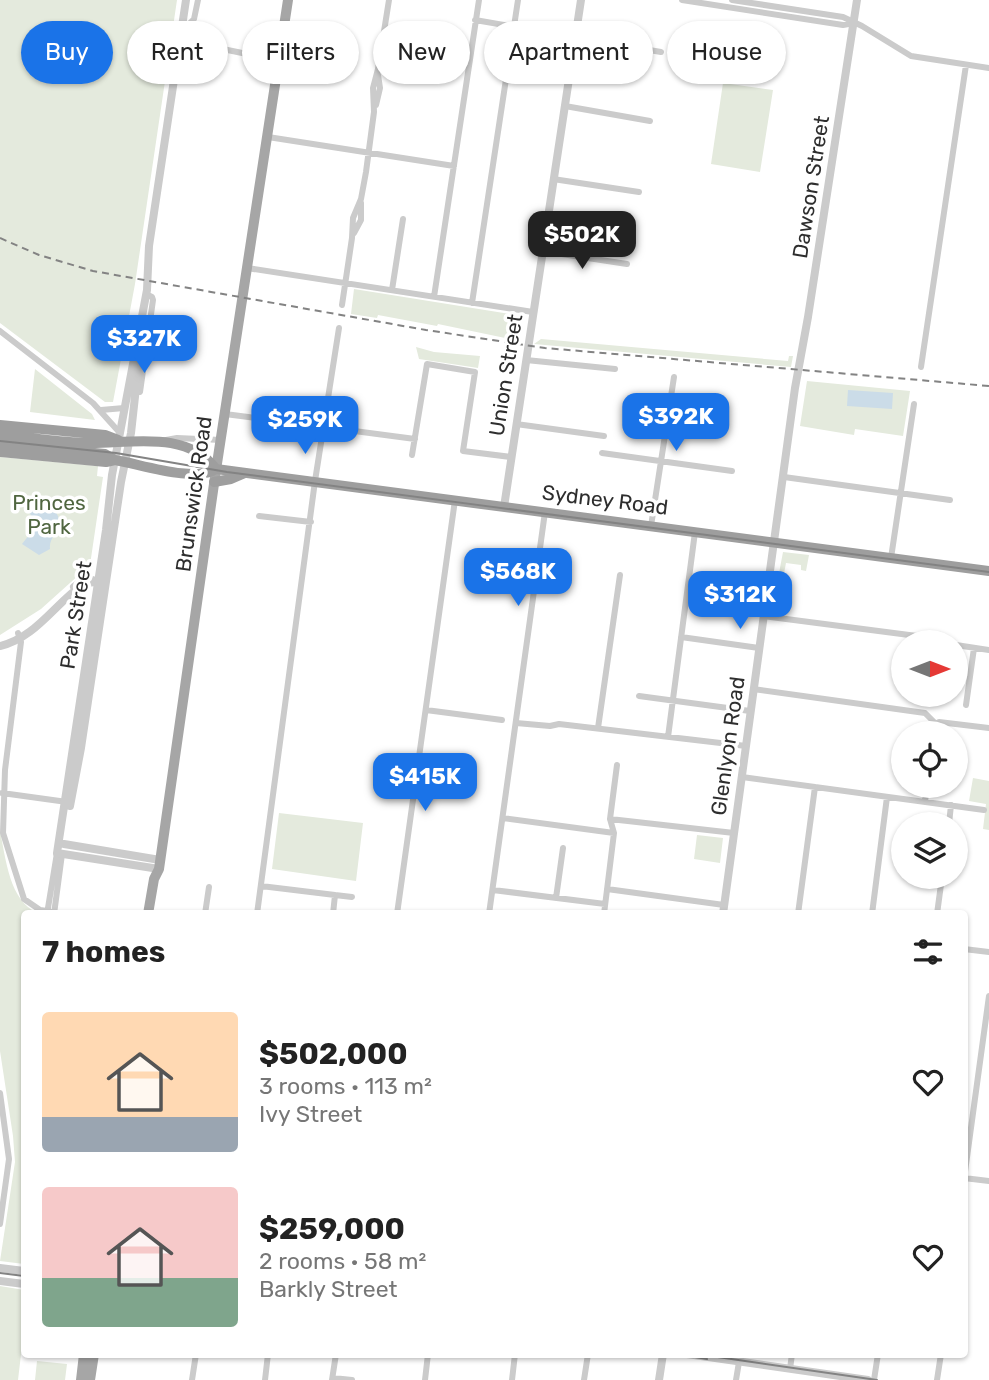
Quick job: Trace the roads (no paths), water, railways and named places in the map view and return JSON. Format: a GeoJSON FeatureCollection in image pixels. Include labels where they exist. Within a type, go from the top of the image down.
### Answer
{"type":"FeatureCollection","features":[{"type":"Feature","properties":{"kind":"highway"},"geometry":{"type":"LineString","coordinates":[[0,425],[29,442]]}},
{"type":"Feature","properties":{"kind":"highway"},"geometry":{"type":"LineString","coordinates":[[0,435],[29,442]]}},
{"type":"Feature","properties":{"kind":"highway"},"geometry":{"type":"LineString","coordinates":[[0,444],[104,435],[187,447],[208,459],[216,469]]}},
{"type":"Feature","properties":{"kind":"highway"},"geometry":{"type":"LineString","coordinates":[[0,452],[29,442]]}},
{"type":"Feature","properties":{"kind":"highway","name":"Sydney Road"},"geometry":{"type":"LineString","coordinates":[[29,442],[105,454],[120,461],[193,474],[206,474],[216,469],[245,472],[989,571]]}},
{"type":"Feature","properties":{"kind":"highway"},"geometry":{"type":"LineString","coordinates":[[214,482],[231,479],[245,472]]}},
{"type":"Feature","properties":{"kind":"main road","name":"Brunswick Road"},"geometry":{"type":"LineString","coordinates":[[285,21],[288,0]]}},
{"type":"Feature","properties":{"kind":"main road","name":"Brunswick Road"},"geometry":{"type":"LineString","coordinates":[[149,910],[159,864],[276,84]]}},
{"type":"Feature","properties":{"kind":"main road","name":"Brunswick Road"},"geometry":{"type":"LineString","coordinates":[[156,910],[160,880],[159,864]]}},
{"type":"Feature","properties":{"kind":"main road"},"geometry":{"type":"LineString","coordinates":[[81,1380],[84,1358]]}},
{"type":"Feature","properties":{"kind":"main road"},"geometry":{"type":"LineString","coordinates":[[90,1380],[93,1358]]}},
{"type":"Feature","properties":{"kind":"street","name":"Park Street"},"geometry":{"type":"LineString","coordinates":[[186,21],[187,0]]}},
{"type":"Feature","properties":{"kind":"street","name":"Park Street"},"geometry":{"type":"LineString","coordinates":[[184,21],[187,0]]}},
{"type":"Feature","properties":{"kind":"street","name":"Park Street"},"geometry":{"type":"LineString","coordinates":[[192,21],[198,0]]}},
{"type":"Feature","properties":{"kind":"street"},"geometry":{"type":"LineString","coordinates":[[342,305],[353,215],[361,199],[380,88],[378,69],[389,0]]}},
{"type":"Feature","properties":{"kind":"street"},"geometry":{"type":"LineString","coordinates":[[434,297],[479,0]]}},
{"type":"Feature","properties":{"kind":"street"},"geometry":{"type":"LineString","coordinates":[[515,21],[518,0]]}},
{"type":"Feature","properties":{"kind":"street","name":"Union Street"},"geometry":{"type":"LineString","coordinates":[[578,21],[581,0]]}},
{"type":"Feature","properties":{"kind":"street"},"geometry":{"type":"LineString","coordinates":[[682,0],[776,7]]}},
{"type":"Feature","properties":{"kind":"street"},"geometry":{"type":"LineString","coordinates":[[732,0],[776,7],[843,24],[854,23],[911,56],[989,68]]}},
{"type":"Feature","properties":{"kind":"street","name":"Dawson Street"},"geometry":{"type":"LineString","coordinates":[[774,542],[790,432],[801,380],[805,338],[857,0]]}},
{"type":"Feature","properties":{"kind":"street"},"geometry":{"type":"LineString","coordinates":[[475,20],[484,22]]}},
{"type":"Feature","properties":{"kind":"street"},"geometry":{"type":"LineString","coordinates":[[653,50],[661,52]]}},
{"type":"Feature","properties":{"kind":"street"},"geometry":{"type":"LineString","coordinates":[[921,367],[966,65]]}},
{"type":"Feature","properties":{"kind":"street","name":"Park Street"},"geometry":{"type":"LineString","coordinates":[[51,910],[110,531],[123,438],[124,408],[152,261],[152,232],[174,84]]}},
{"type":"Feature","properties":{"kind":"street"},"geometry":{"type":"LineString","coordinates":[[472,303],[505,84]]}},
{"type":"Feature","properties":{"kind":"street","name":"Union Street"},"geometry":{"type":"LineString","coordinates":[[504,507],[568,84]]}},
{"type":"Feature","properties":{"kind":"street"},"geometry":{"type":"LineString","coordinates":[[565,106],[650,121]]}},
{"type":"Feature","properties":{"kind":"street"},"geometry":{"type":"LineString","coordinates":[[268,138],[454,166]]}},
{"type":"Feature","properties":{"kind":"street"},"geometry":{"type":"LineString","coordinates":[[553,179],[639,192]]}},
{"type":"Feature","properties":{"kind":"street"},"geometry":{"type":"LineString","coordinates":[[392,290],[403,219]]}},
{"type":"Feature","properties":{"kind":"street"},"geometry":{"type":"LineString","coordinates":[[542,251],[627,264]]}},
{"type":"Feature","properties":{"kind":"street"},"geometry":{"type":"LineString","coordinates":[[247,268],[533,312]]}},
{"type":"Feature","properties":{"kind":"street","name":"Park Street"},"geometry":{"type":"LineString","coordinates":[[135,391],[140,392],[153,300],[152,296],[146,294]]}},
{"type":"Feature","properties":{"kind":"street","name":"Park Street"},"geometry":{"type":"LineString","coordinates":[[123,438],[135,391],[143,328],[141,322]]}},
{"type":"Feature","properties":{"kind":"street"},"geometry":{"type":"LineString","coordinates":[[258,910],[323,427],[339,328]]}},
{"type":"Feature","properties":{"kind":"street"},"geometry":{"type":"LineString","coordinates":[[0,331],[101,410],[123,438]]}},
{"type":"Feature","properties":{"kind":"street"},"geometry":{"type":"LineString","coordinates":[[526,360],[615,369]]}},
{"type":"Feature","properties":{"kind":"street"},"geometry":{"type":"LineString","coordinates":[[412,455],[427,364],[475,372],[463,451],[511,457]]}},
{"type":"Feature","properties":{"kind":"street"},"geometry":{"type":"LineString","coordinates":[[651,526],[674,377]]}},
{"type":"Feature","properties":{"kind":"street"},"geometry":{"type":"LineString","coordinates":[[891,558],[914,404]]}},
{"type":"Feature","properties":{"kind":"street"},"geometry":{"type":"LineString","coordinates":[[101,410],[124,408]]}},
{"type":"Feature","properties":{"kind":"street"},"geometry":{"type":"LineString","coordinates":[[225,414],[415,439]]}},
{"type":"Feature","properties":{"kind":"street"},"geometry":{"type":"LineString","coordinates":[[516,424],[604,436]]}},
{"type":"Feature","properties":{"kind":"street"},"geometry":{"type":"LineString","coordinates":[[157,442],[177,438],[221,440]]}},
{"type":"Feature","properties":{"kind":"street"},"geometry":{"type":"LineString","coordinates":[[602,453],[732,471]]}},
{"type":"Feature","properties":{"kind":"street"},"geometry":{"type":"LineString","coordinates":[[784,477],[950,500]]}},
{"type":"Feature","properties":{"kind":"street"},"geometry":{"type":"LineString","coordinates":[[398,910],[455,500]]}},
{"type":"Feature","properties":{"kind":"street"},"geometry":{"type":"LineString","coordinates":[[490,910],[545,512]]}},
{"type":"Feature","properties":{"kind":"street"},"geometry":{"type":"LineString","coordinates":[[259,516],[311,522]]}},
{"type":"Feature","properties":{"kind":"street"},"geometry":{"type":"LineString","coordinates":[[668,737],[695,531]]}},
{"type":"Feature","properties":{"kind":"street","name":"Glenlyon Road"},"geometry":{"type":"LineString","coordinates":[[723,909],[774,542]]}},
{"type":"Feature","properties":{"kind":"street"},"geometry":{"type":"LineString","coordinates":[[598,728],[620,575]]}},
{"type":"Feature","properties":{"kind":"street"},"geometry":{"type":"LineString","coordinates":[[0,644],[19,635],[55,610],[82,579],[89,577],[102,582]]}},
{"type":"Feature","properties":{"kind":"street"},"geometry":{"type":"LineString","coordinates":[[764,616],[891,633]]}},
{"type":"Feature","properties":{"kind":"street"},"geometry":{"type":"LineString","coordinates":[[19,635],[2,793],[3,833],[20,891],[31,906],[44,910]]}},
{"type":"Feature","properties":{"kind":"street"},"geometry":{"type":"LineString","coordinates":[[681,637],[759,648]]}},
{"type":"Feature","properties":{"kind":"street"},"geometry":{"type":"LineString","coordinates":[[968,647],[989,650]]}},
{"type":"Feature","properties":{"kind":"street"},"geometry":{"type":"LineString","coordinates":[[968,691],[974,648]]}},
{"type":"Feature","properties":{"kind":"street"},"geometry":{"type":"LineString","coordinates":[[753,689],[925,713],[933,721]]}},
{"type":"Feature","properties":{"kind":"street"},"geometry":{"type":"LineString","coordinates":[[639,696],[750,711]]}},
{"type":"Feature","properties":{"kind":"street"},"geometry":{"type":"LineString","coordinates":[[426,710],[502,720]]}},
{"type":"Feature","properties":{"kind":"street"},"geometry":{"type":"LineString","coordinates":[[516,723],[550,726],[559,724],[746,746]]}},
{"type":"Feature","properties":{"kind":"street"},"geometry":{"type":"LineString","coordinates":[[968,726],[989,729]]}},
{"type":"Feature","properties":{"kind":"street"},"geometry":{"type":"LineString","coordinates":[[604,910],[614,833],[610,818],[617,765]]}},
{"type":"Feature","properties":{"kind":"street"},"geometry":{"type":"LineString","coordinates":[[742,777],[984,810]]}},
{"type":"Feature","properties":{"kind":"street"},"geometry":{"type":"LineString","coordinates":[[799,910],[815,787]]}},
{"type":"Feature","properties":{"kind":"street"},"geometry":{"type":"LineString","coordinates":[[2,793],[68,802]]}},
{"type":"Feature","properties":{"kind":"street"},"geometry":{"type":"LineString","coordinates":[[873,910],[887,797]]}},
{"type":"Feature","properties":{"kind":"street"},"geometry":{"type":"LineString","coordinates":[[925,802],[926,798]]}},
{"type":"Feature","properties":{"kind":"street","name":"Park Street"},"geometry":{"type":"LineString","coordinates":[[60,853],[64,844],[68,802]]}},
{"type":"Feature","properties":{"kind":"street"},"geometry":{"type":"LineString","coordinates":[[950,812],[951,806]]}},
{"type":"Feature","properties":{"kind":"street"},"geometry":{"type":"LineString","coordinates":[[503,818],[614,833]]}},
{"type":"Feature","properties":{"kind":"street"},"geometry":{"type":"LineString","coordinates":[[610,818],[734,833]]}},
{"type":"Feature","properties":{"kind":"street"},"geometry":{"type":"LineString","coordinates":[[64,844],[159,864]]}},
{"type":"Feature","properties":{"kind":"street"},"geometry":{"type":"LineString","coordinates":[[556,898],[563,848]]}},
{"type":"Feature","properties":{"kind":"street"},"geometry":{"type":"LineString","coordinates":[[60,853],[159,864]]}},
{"type":"Feature","properties":{"kind":"street"},"geometry":{"type":"LineString","coordinates":[[261,886],[352,897]]}},
{"type":"Feature","properties":{"kind":"street"},"geometry":{"type":"LineString","coordinates":[[206,910],[209,887]]}},
{"type":"Feature","properties":{"kind":"street"},"geometry":{"type":"LineString","coordinates":[[607,889],[723,909]]}},
{"type":"Feature","properties":{"kind":"street"},"geometry":{"type":"LineString","coordinates":[[938,910],[940,889]]}},
{"type":"Feature","properties":{"kind":"street"},"geometry":{"type":"LineString","coordinates":[[493,890],[605,904]]}},
{"type":"Feature","properties":{"kind":"street"},"geometry":{"type":"LineString","coordinates":[[333,910],[335,895]]}},
{"type":"Feature","properties":{"kind":"street"},"geometry":{"type":"LineString","coordinates":[[968,949],[989,952]]}},
{"type":"Feature","properties":{"kind":"street"},"geometry":{"type":"LineString","coordinates":[[968,1137],[989,996]]}},
{"type":"Feature","properties":{"kind":"street"},"geometry":{"type":"LineString","coordinates":[[0,1093],[4,1146],[9,1155],[0,1224]]}},
{"type":"Feature","properties":{"kind":"street"},"geometry":{"type":"LineString","coordinates":[[0,1154],[9,1155]]}},
{"type":"Feature","properties":{"kind":"street"},"geometry":{"type":"LineString","coordinates":[[968,1178],[989,1181]]}},
{"type":"Feature","properties":{"kind":"street"},"geometry":{"type":"LineString","coordinates":[[0,1268],[21,1271]]}},
{"type":"Feature","properties":{"kind":"street"},"geometry":{"type":"LineString","coordinates":[[0,1280],[21,1284]]}},
{"type":"Feature","properties":{"kind":"street"},"geometry":{"type":"LineString","coordinates":[[192,1380],[195,1358]]}},
{"type":"Feature","properties":{"kind":"street"},"geometry":{"type":"LineString","coordinates":[[265,1380],[268,1358]]}},
{"type":"Feature","properties":{"kind":"street"},"geometry":{"type":"LineString","coordinates":[[335,1358],[332,1379],[352,1380]]}},
{"type":"Feature","properties":{"kind":"street"},"geometry":{"type":"LineString","coordinates":[[425,1380],[428,1358]]}},
{"type":"Feature","properties":{"kind":"street"},"geometry":{"type":"LineString","coordinates":[[512,1380],[515,1358]]}},
{"type":"Feature","properties":{"kind":"street"},"geometry":{"type":"LineString","coordinates":[[584,1380],[587,1358]]}},
{"type":"Feature","properties":{"kind":"street"},"geometry":{"type":"LineString","coordinates":[[659,1380],[662,1358]]}},
{"type":"Feature","properties":{"kind":"street"},"geometry":{"type":"LineString","coordinates":[[713,1358],[868,1380]]}},
{"type":"Feature","properties":{"kind":"street"},"geometry":{"type":"LineString","coordinates":[[790,1369],[791,1358]]}},
{"type":"Feature","properties":{"kind":"street"},"geometry":{"type":"LineString","coordinates":[[874,1380],[877,1358]]}},
{"type":"Feature","properties":{"kind":"street"},"geometry":{"type":"LineString","coordinates":[[937,1380],[940,1358]]}},
{"type":"Feature","properties":{"kind":"street"},"geometry":{"type":"LineString","coordinates":[[736,1380],[739,1362]]}},
{"type":"Feature","properties":{"kind":"water"},"geometry":{"type":"Polygon","coordinates":[[[848,390],[893,393],[892,409],[847,406],[848,390]]]}},
{"type":"Feature","properties":{"kind":"water"},"geometry":{"type":"Polygon","coordinates":[[[31,502],[53,509],[59,521],[50,549],[39,555],[22,544],[34,528],[34,520],[27,511],[31,502]]]}},
{"type":"Feature","properties":{"kind":"tram line"},"geometry":{"type":"LineString","coordinates":[[0,441],[116,453],[227,472],[989,572]]}},
{"type":"Feature","properties":{"kind":"tram line"},"geometry":{"type":"LineString","coordinates":[[0,1273],[21,1276]]}},
{"type":"Feature","properties":{"kind":"tram line"},"geometry":{"type":"LineString","coordinates":[[701,1358],[707,1359]]}},
{"type":"Feature","properties":{"kind":"tram line"},"geometry":{"type":"LineString","coordinates":[[725,1358],[877,1380]]}},
{"type":"Feature","properties":{"kind":"railway"},"geometry":{"type":"LineString","coordinates":[[0,238],[39,255],[93,271],[426,330],[545,348],[989,386]]}},
{"type":"Feature","properties":{"kind":"park label","name":"Princes Park"},"geometry":{"type":"Point","coordinates":[49,515]}}]}
